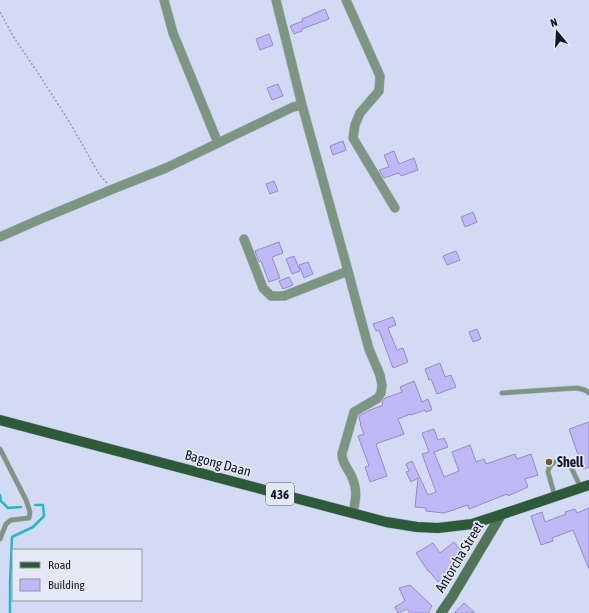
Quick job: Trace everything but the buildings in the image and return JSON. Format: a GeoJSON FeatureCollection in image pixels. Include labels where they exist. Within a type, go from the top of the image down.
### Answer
{"type":"FeatureCollection","features":[{"type":"Feature","properties":{"kind":"main road","name":"Bagong Daan"},"geometry":{"type":"LineString","coordinates":[[0,420],[393,524],[438,528],[472,524],[501,515]]}},
{"type":"Feature","properties":{"kind":"main road","name":"436"},"geometry":{"type":"LineString","coordinates":[[501,515],[585,486]]}},
{"type":"Feature","properties":{"kind":"main road","name":"Antorcha Street"},"geometry":{"type":"LineString","coordinates":[[441,613],[501,515]]}},
{"type":"Feature","properties":{"kind":"street"},"geometry":{"type":"LineString","coordinates":[[164,0],[174,33],[218,143]]}},
{"type":"Feature","properties":{"kind":"street"},"geometry":{"type":"LineString","coordinates":[[276,0],[302,104],[360,316],[382,385],[381,393],[378,398],[354,412],[342,454],[342,460],[350,473],[356,490],[353,513]]}},
{"type":"Feature","properties":{"kind":"street"},"geometry":{"type":"LineString","coordinates":[[346,0],[380,76],[379,91],[360,113],[355,125],[353,138],[395,208]]}},
{"type":"Feature","properties":{"kind":"street"},"geometry":{"type":"LineString","coordinates":[[0,237],[166,168],[302,104]]}},
{"type":"Feature","properties":{"kind":"street"},"geometry":{"type":"LineString","coordinates":[[244,239],[263,288],[271,296],[284,296],[348,271]]}},
{"type":"Feature","properties":{"kind":"lane"},"geometry":{"type":"LineString","coordinates":[[502,393],[577,388],[585,390],[589,393]]}},
{"type":"Feature","properties":{"kind":"lane"},"geometry":{"type":"LineString","coordinates":[[0,449],[26,500],[30,512],[29,518],[11,520],[6,524],[0,539]]}},
{"type":"Feature","properties":{"kind":"lane"},"geometry":{"type":"LineString","coordinates":[[555,497],[548,472],[550,465],[555,462],[567,462],[585,486]]}},
{"type":"Feature","properties":{"kind":"path"},"geometry":{"type":"LineString","coordinates":[[0,12],[13,36],[70,123],[99,174],[113,189]]}},
{"type":"Feature","properties":{"kind":"waterway"},"geometry":{"type":"LineString","coordinates":[[0,495],[1,501],[8,508],[21,507]]}},
{"type":"Feature","properties":{"kind":"waterway"},"geometry":{"type":"LineString","coordinates":[[10,613],[12,537],[33,527],[44,516],[43,505],[35,505]]}},
{"type":"Feature","properties":{"kind":"place","name":"Shell"},"geometry":{"type":"Point","coordinates":[549,462]}}]}
